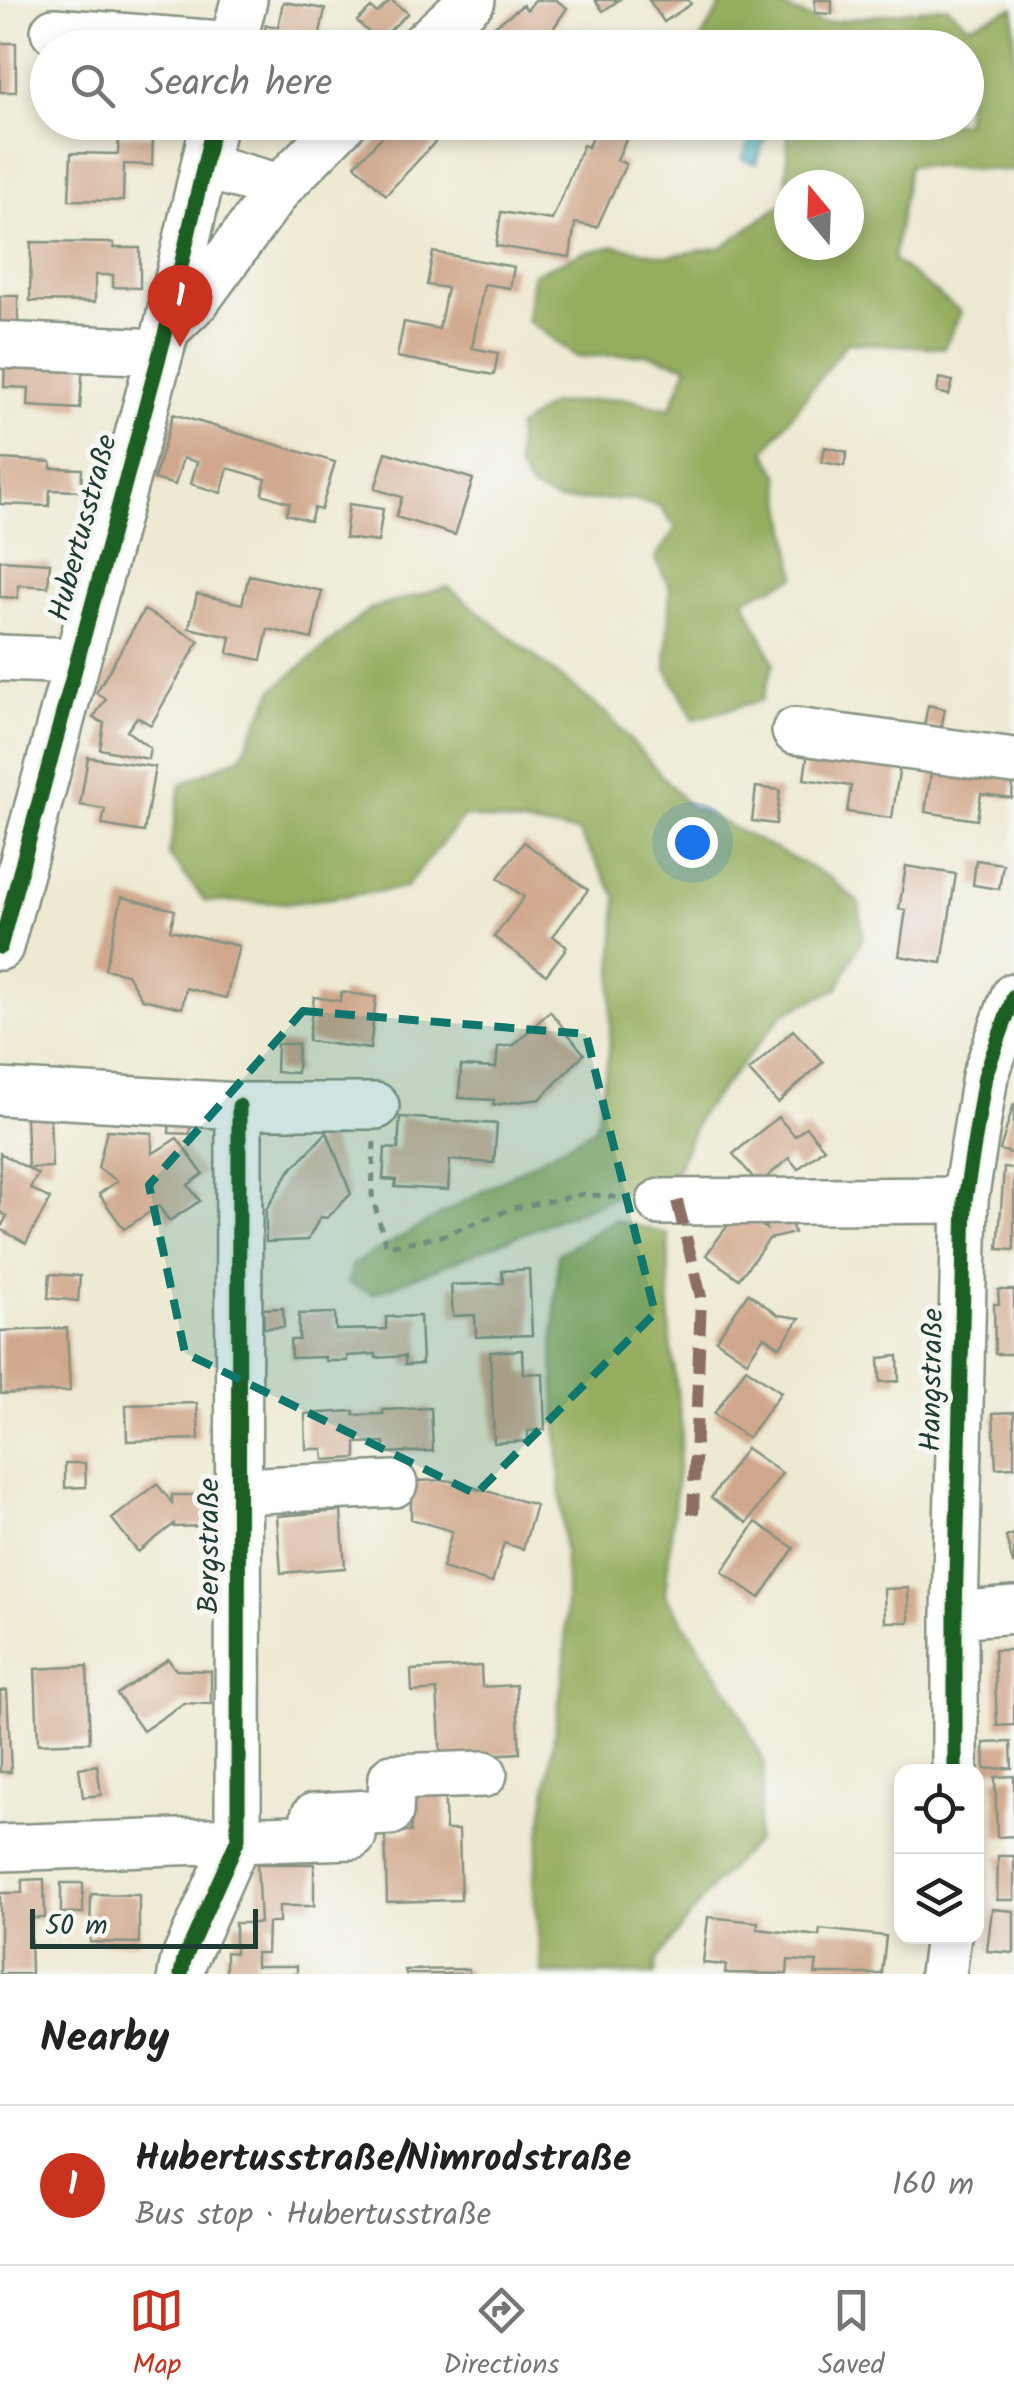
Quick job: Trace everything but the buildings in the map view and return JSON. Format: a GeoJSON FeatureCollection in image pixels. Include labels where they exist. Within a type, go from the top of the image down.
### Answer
{"type":"FeatureCollection","features":[{"type":"Feature","properties":{"kind":"street"},"geometry":{"type":"LineString","coordinates":[[236,30],[244,0]]}},
{"type":"Feature","properties":{"kind":"street"},"geometry":{"type":"LineString","coordinates":[[440,30],[472,0]]}},
{"type":"Feature","properties":{"kind":"street","name":"Hubertusstraße"},"geometry":{"type":"LineString","coordinates":[[0,946],[163,341],[210,140]]}},
{"type":"Feature","properties":{"kind":"street"},"geometry":{"type":"LineString","coordinates":[[0,344],[163,341],[280,187],[326,140]]}},
{"type":"Feature","properties":{"kind":"street"},"geometry":{"type":"LineString","coordinates":[[204,166],[280,187]]}},
{"type":"Feature","properties":{"kind":"street"},"geometry":{"type":"LineString","coordinates":[[0,658],[78,661]]}},
{"type":"Feature","properties":{"kind":"street"},"geometry":{"type":"LineString","coordinates":[[795,731],[1014,761]]}},
{"type":"Feature","properties":{"kind":"street","name":"Hangstraße"},"geometry":{"type":"LineString","coordinates":[[956,1764],[955,1615],[965,1200],[986,1076],[1014,996]]}},
{"type":"Feature","properties":{"kind":"street"},"geometry":{"type":"LineString","coordinates":[[0,1092],[239,1106],[376,1106]]}},
{"type":"Feature","properties":{"kind":"street","name":"Bergstraße"},"geometry":{"type":"LineString","coordinates":[[181,1974],[238,1829],[239,1106]]}},
{"type":"Feature","properties":{"kind":"street"},"geometry":{"type":"LineString","coordinates":[[660,1202],[965,1200]]}},
{"type":"Feature","properties":{"kind":"street"},"geometry":{"type":"LineString","coordinates":[[238,1491],[394,1484]]}},
{"type":"Feature","properties":{"kind":"street"},"geometry":{"type":"LineString","coordinates":[[955,1615],[1014,1610]]}},
{"type":"Feature","properties":{"kind":"street"},"geometry":{"type":"LineString","coordinates":[[0,1848],[390,1812],[392,1776],[484,1774]]}},
{"type":"Feature","properties":{"kind":"street"},"geometry":{"type":"LineString","coordinates":[[238,1829],[352,1836]]}},
{"type":"Feature","properties":{"kind":"street"},"geometry":{"type":"LineString","coordinates":[[943,1974],[947,1944]]}},
{"type":"Feature","properties":{"kind":"path"},"geometry":{"type":"LineString","coordinates":[[376,1106],[372,1195],[386,1246],[439,1238],[514,1208],[584,1194],[660,1202]]}},
{"type":"Feature","properties":{"kind":"highlighted area"},"geometry":{"type":"Polygon","coordinates":[[[303,1011],[586,1034],[655,1313],[476,1494],[185,1353],[149,1185],[303,1011]]]}},
{"type":"Feature","properties":{"kind":"green space"},"geometry":{"type":"Polygon","coordinates":[[[724,0],[770,2],[821,23],[947,6],[969,25],[1014,7],[1014,171],[909,165],[893,260],[961,312],[944,348],[847,342],[765,451],[779,474],[796,577],[744,599],[774,663],[762,700],[694,719],[666,668],[670,588],[655,558],[676,528],[660,506],[632,499],[558,501],[530,488],[517,465],[517,428],[551,404],[623,398],[670,409],[688,366],[647,354],[577,357],[527,320],[533,274],[581,253],[616,246],[667,256],[722,247],[774,210],[774,260],[864,260],[864,170],[787,170],[788,140],[984,140],[984,30],[706,30],[724,0]]]}},
{"type":"Feature","properties":{"kind":"green space"},"geometry":{"type":"Polygon","coordinates":[[[448,587],[608,715],[687,804],[829,877],[859,903],[863,937],[837,989],[784,1013],[699,1116],[676,1172],[373,1294],[348,1283],[353,1264],[595,1128],[609,1053],[617,897],[578,832],[464,816],[405,888],[292,903],[205,901],[169,855],[181,784],[241,756],[274,689],[370,609],[448,587]]]}},
{"type":"Feature","properties":{"kind":"green space"},"geometry":{"type":"Polygon","coordinates":[[[614,1220],[668,1234],[670,1335],[682,1430],[665,1594],[732,1696],[765,1765],[756,1841],[711,1888],[656,1961],[655,1974],[542,1974],[533,1883],[565,1660],[566,1588],[553,1354],[558,1254],[614,1220]]]}},
{"type":"Feature","properties":{"kind":"water"},"geometry":{"type":"Polygon","coordinates":[[[749,140],[764,140],[756,164],[742,159],[749,140]]]}},
{"type":"Feature","properties":{"kind":"marked path"},"geometry":{"type":"LineString","coordinates":[[677,1201],[701,1297],[693,1514]]}},
{"type":"Feature","properties":{"kind":"cycle path"},"geometry":{"type":"LineString","coordinates":[[0,947],[166,331],[210,140]]}},
{"type":"Feature","properties":{"kind":"cycle path"},"geometry":{"type":"LineString","coordinates":[[955,1764],[965,1200],[985,1076],[1014,996]]}},
{"type":"Feature","properties":{"kind":"cycle path"},"geometry":{"type":"LineString","coordinates":[[181,1974],[238,1839],[239,1106]]}},
{"type":"Feature","properties":{"kind":"place","name":"Hubertusstraße/Nimrodstraße"},"geometry":{"type":"Point","coordinates":[180,347]}}]}
